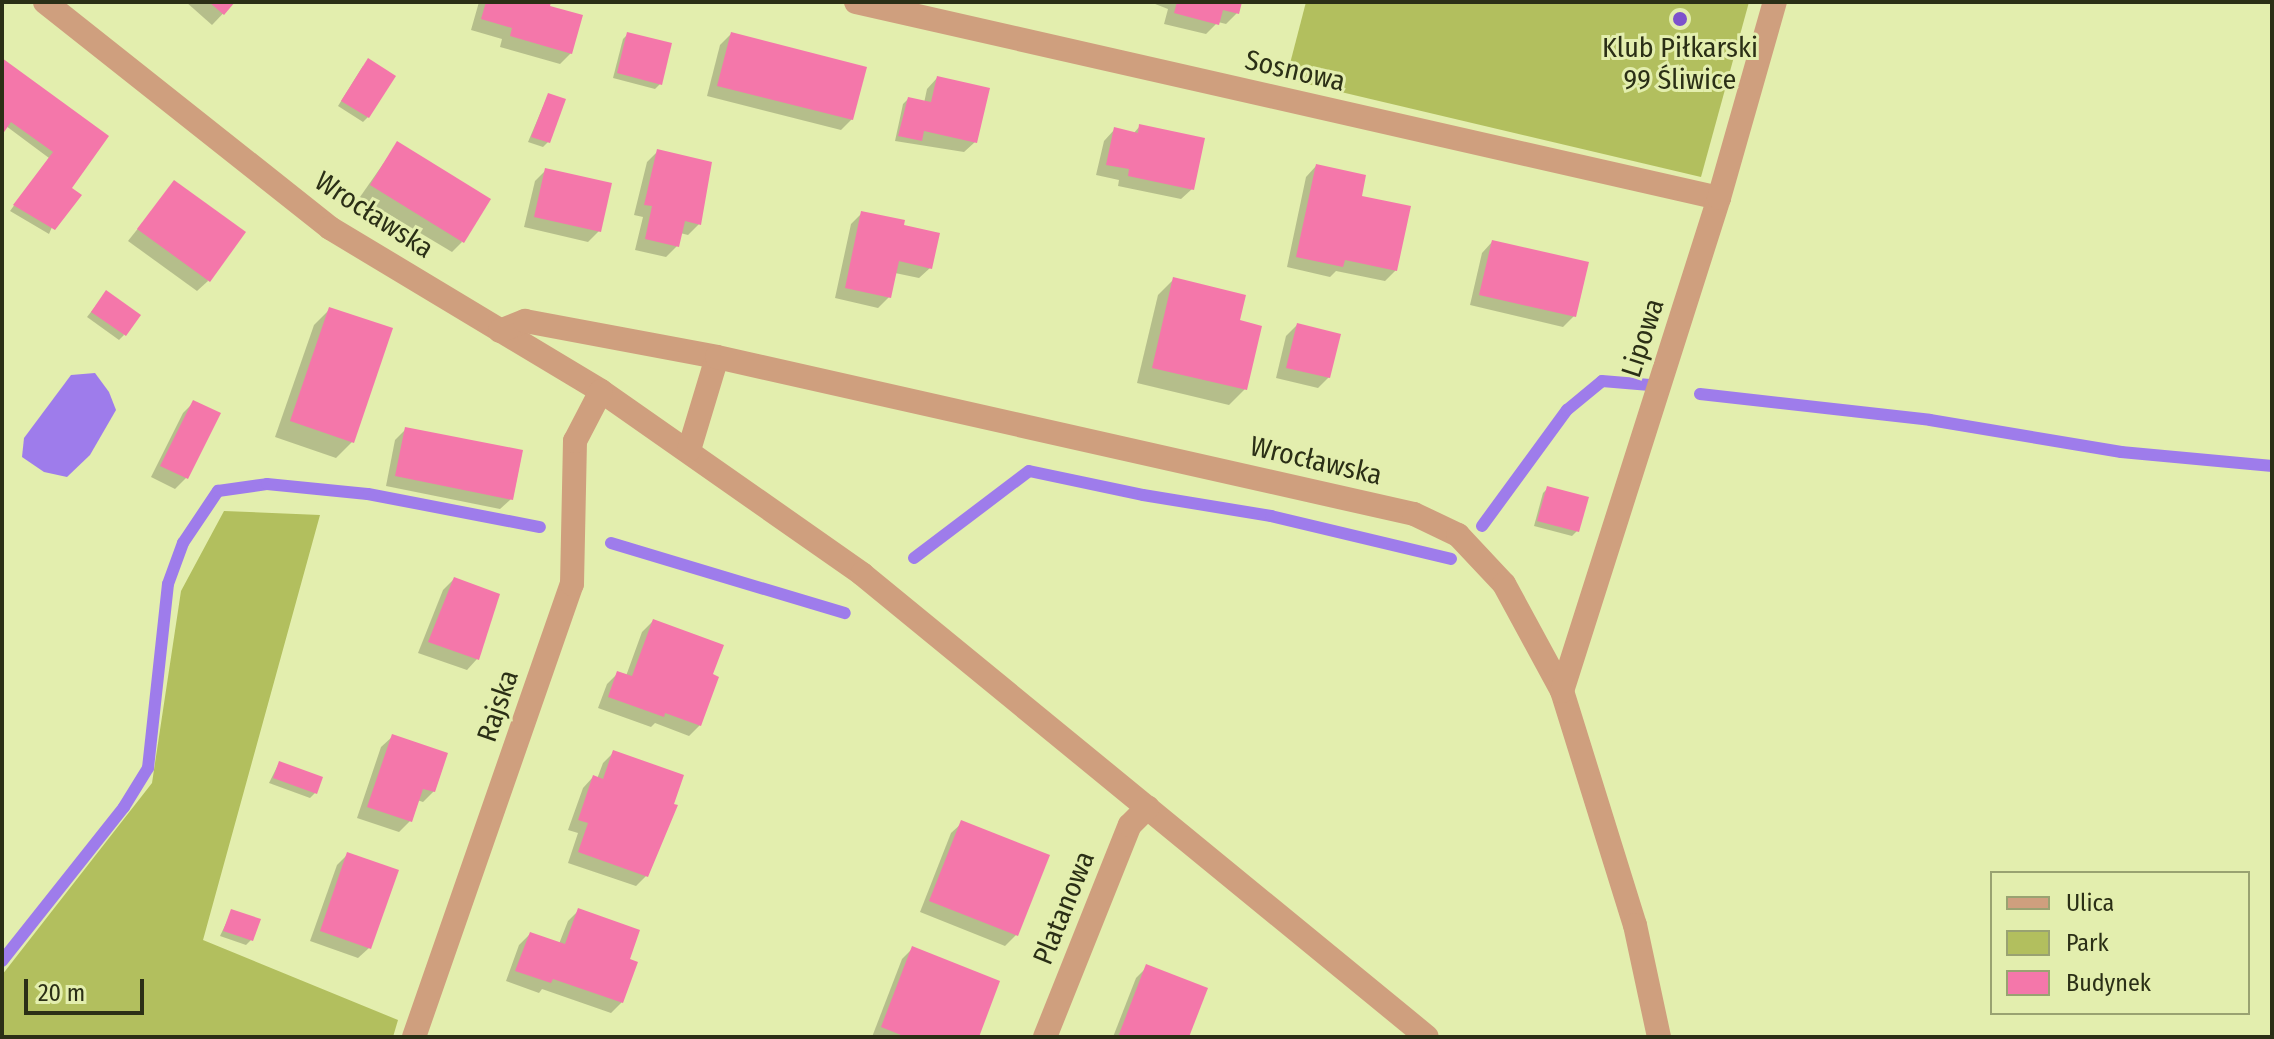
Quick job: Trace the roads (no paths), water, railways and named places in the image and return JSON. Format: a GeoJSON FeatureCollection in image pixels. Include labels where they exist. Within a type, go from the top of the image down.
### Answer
{"type":"FeatureCollection","features":[{"type":"Feature","properties":{"kind":"street","name":"Wrocławska"},"geometry":{"type":"LineString","coordinates":[[45,2],[330,228],[601,391],[862,574],[1427,1037]]}},
{"type":"Feature","properties":{"kind":"street","name":"Sosnowa"},"geometry":{"type":"LineString","coordinates":[[856,2],[905,7],[1719,198]]}},
{"type":"Feature","properties":{"kind":"street","name":"Lipowa"},"geometry":{"type":"LineString","coordinates":[[1562,691],[1719,198],[1775,2]]}},
{"type":"Feature","properties":{"kind":"street","name":"Wrocławska"},"geometry":{"type":"LineString","coordinates":[[500,331],[525,321],[717,357],[1414,514],[1458,535],[1504,584],[1562,691],[1635,925],[1659,1037]]}},
{"type":"Feature","properties":{"kind":"street"},"geometry":{"type":"LineString","coordinates":[[689,450],[717,357]]}},
{"type":"Feature","properties":{"kind":"street","name":"Rajska"},"geometry":{"type":"LineString","coordinates":[[414,1037],[572,584],[575,441],[601,391]]}},
{"type":"Feature","properties":{"kind":"street","name":"Platanowa"},"geometry":{"type":"LineString","coordinates":[[1045,1037],[1130,825],[1148,807]]}},
{"type":"Feature","properties":{"kind":"waterway"},"geometry":{"type":"LineString","coordinates":[[1482,526],[1567,410],[1602,381],[1650,385]]}},
{"type":"Feature","properties":{"kind":"waterway"},"geometry":{"type":"LineString","coordinates":[[1700,394],[1930,420],[2121,452],[2272,466]]}},
{"type":"Feature","properties":{"kind":"waterway"},"geometry":{"type":"LineString","coordinates":[[914,558],[1029,471],[1143,495],[1271,516],[1451,559]]}},
{"type":"Feature","properties":{"kind":"waterway"},"geometry":{"type":"LineString","coordinates":[[2,961],[124,807],[148,768],[168,584],[183,543],[218,491],[267,484],[368,494],[540,527]]}},
{"type":"Feature","properties":{"kind":"waterway"},"geometry":{"type":"LineString","coordinates":[[611,543],[845,613]]}},
{"type":"Feature","properties":{"kind":"place","name":"Klub Piłkarski 99 Śliwice"},"geometry":{"type":"Point","coordinates":[1680,19]}}]}
